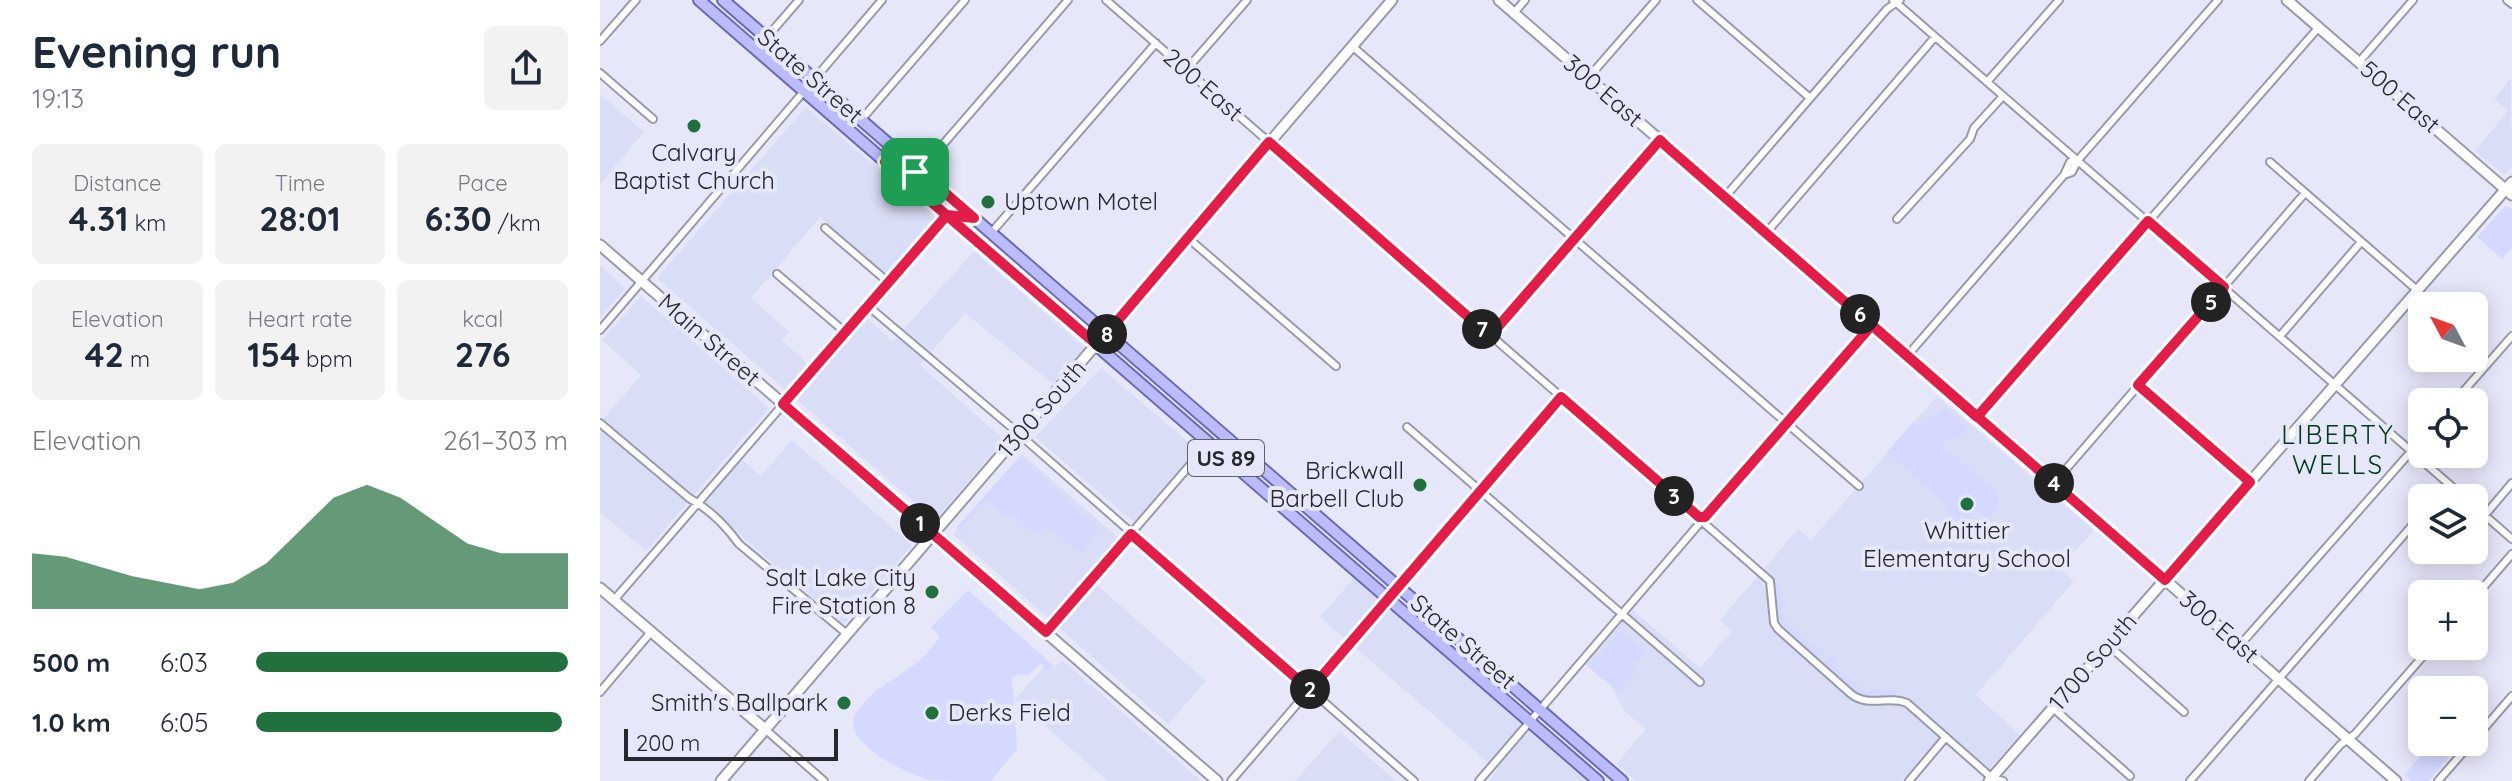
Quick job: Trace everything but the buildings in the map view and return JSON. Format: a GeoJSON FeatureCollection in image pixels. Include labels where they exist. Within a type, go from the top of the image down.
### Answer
{"type":"FeatureCollection","features":[{"type":"Feature","properties":{"kind":"main road","name":"State Street"},"geometry":{"type":"LineString","coordinates":[[699,0],[1598,781]]}},
{"type":"Feature","properties":{"kind":"main road","name":"State Street"},"geometry":{"type":"LineString","coordinates":[[723,0],[1622,781]]}},
{"type":"Feature","properties":{"kind":"main road"},"geometry":{"type":"LineString","coordinates":[[885,162],[909,171],[920,171]]}},
{"type":"Feature","properties":{"kind":"main road"},"geometry":{"type":"LineString","coordinates":[[947,215],[974,218]]}},
{"type":"Feature","properties":{"kind":"street"},"geometry":{"type":"LineString","coordinates":[[600,41],[636,0]]}},
{"type":"Feature","properties":{"kind":"street"},"geometry":{"type":"LineString","coordinates":[[767,37],[799,0]]}},
{"type":"Feature","properties":{"kind":"street"},"geometry":{"type":"LineString","coordinates":[[600,330],[882,0]]}},
{"type":"Feature","properties":{"kind":"street"},"geometry":{"type":"LineString","coordinates":[[861,120],[965,0]]}},
{"type":"Feature","properties":{"kind":"street"},"geometry":{"type":"LineString","coordinates":[[920,171],[1068,0]]}},
{"type":"Feature","properties":{"kind":"street","name":"200 East"},"geometry":{"type":"LineString","coordinates":[[1106,0],[1770,581],[1774,623],[1778,629],[1858,699],[1872,702],[1900,700],[1907,703],[1991,779],[2003,781]]}},
{"type":"Feature","properties":{"kind":"street"},"geometry":{"type":"LineString","coordinates":[[1186,70],[1247,0]]}},
{"type":"Feature","properties":{"kind":"street","name":"1300 South"},"geometry":{"type":"LineString","coordinates":[[721,781],[1392,0]]}},
{"type":"Feature","properties":{"kind":"street","name":"300 East"},"geometry":{"type":"LineString","coordinates":[[1499,0],[2396,781]]}},
{"type":"Feature","properties":{"kind":"street"},"geometry":{"type":"LineString","coordinates":[[1514,13],[1525,0]]}},
{"type":"Feature","properties":{"kind":"street"},"geometry":{"type":"LineString","coordinates":[[1588,78],[1656,0]]}},
{"type":"Feature","properties":{"kind":"street"},"geometry":{"type":"LineString","coordinates":[[1697,0],[1810,98]]}},
{"type":"Feature","properties":{"kind":"street"},"geometry":{"type":"LineString","coordinates":[[1987,82],[2059,0]]}},
{"type":"Feature","properties":{"kind":"street"},"geometry":{"type":"LineString","coordinates":[[1907,356],[2064,175],[2072,172],[2078,160],[2218,0]]}},
{"type":"Feature","properties":{"kind":"street","name":"500 East"},"geometry":{"type":"LineString","coordinates":[[2287,0],[2510,189]]}},
{"type":"Feature","properties":{"kind":"street"},"geometry":{"type":"LineString","coordinates":[[2359,62],[2413,0]]}},
{"type":"Feature","properties":{"kind":"street"},"geometry":{"type":"LineString","coordinates":[[2507,0],[2512,4]]}},
{"type":"Feature","properties":{"kind":"street"},"geometry":{"type":"LineString","coordinates":[[1725,197],[1896,1],[2408,448]]}},
{"type":"Feature","properties":{"kind":"street"},"geometry":{"type":"LineString","coordinates":[[1977,417],[2319,27]]}},
{"type":"Feature","properties":{"kind":"street"},"geometry":{"type":"LineString","coordinates":[[1766,233],[1935,37]]}},
{"type":"Feature","properties":{"kind":"street"},"geometry":{"type":"LineString","coordinates":[[991,233],[1156,43]]}},
{"type":"Feature","properties":{"kind":"street"},"geometry":{"type":"LineString","coordinates":[[1352,46],[1859,486]]}},
{"type":"Feature","properties":{"kind":"street"},"geometry":{"type":"LineString","coordinates":[[600,73],[653,119]]}},
{"type":"Feature","properties":{"kind":"street"},"geometry":{"type":"LineString","coordinates":[[1897,219],[1970,139],[1974,128],[2003,96]]}},
{"type":"Feature","properties":{"kind":"street"},"geometry":{"type":"LineString","coordinates":[[1490,336],[1660,140]]}},
{"type":"Feature","properties":{"kind":"street"},"geometry":{"type":"LineString","coordinates":[[2270,162],[2417,290]]}},
{"type":"Feature","properties":{"kind":"street","name":"1700 South"},"geometry":{"type":"LineString","coordinates":[[1991,779],[2417,290],[2510,189]]}},
{"type":"Feature","properties":{"kind":"street"},"geometry":{"type":"LineString","coordinates":[[2054,483],[2305,193]]}},
{"type":"Feature","properties":{"kind":"street"},"geometry":{"type":"LineString","coordinates":[[614,600],[947,215]]}},
{"type":"Feature","properties":{"kind":"street"},"geometry":{"type":"LineString","coordinates":[[825,228],[888,282]]}},
{"type":"Feature","properties":{"kind":"street"},"geometry":{"type":"LineString","coordinates":[[1188,238],[1336,366]]}},
{"type":"Feature","properties":{"kind":"street"},"geometry":{"type":"LineString","coordinates":[[2280,336],[2361,242]]}},
{"type":"Feature","properties":{"kind":"street","name":"Main Street"},"geometry":{"type":"LineString","coordinates":[[600,245],[1217,781]]}},
{"type":"Feature","properties":{"kind":"street"},"geometry":{"type":"LineString","coordinates":[[777,274],[845,332]]}},
{"type":"Feature","properties":{"kind":"street"},"geometry":{"type":"LineString","coordinates":[[868,306],[1414,781]]}},
{"type":"Feature","properties":{"kind":"street"},"geometry":{"type":"LineString","coordinates":[[1479,781],[1872,325]]}},
{"type":"Feature","properties":{"kind":"street"},"geometry":{"type":"LineString","coordinates":[[2466,388],[2512,336]]}},
{"type":"Feature","properties":{"kind":"street"},"geometry":{"type":"LineString","coordinates":[[2138,385],[2250,482]]}},
{"type":"Feature","properties":{"kind":"street"},"geometry":{"type":"LineString","coordinates":[[1231,781],[1561,397]]}},
{"type":"Feature","properties":{"kind":"street"},"geometry":{"type":"LineString","coordinates":[[600,423],[698,503],[739,544],[847,634]]}},
{"type":"Feature","properties":{"kind":"street"},"geometry":{"type":"LineString","coordinates":[[1407,427],[1700,682]]}},
{"type":"Feature","properties":{"kind":"street"},"geometry":{"type":"LineString","coordinates":[[1046,632],[1209,443]]}},
{"type":"Feature","properties":{"kind":"street"},"geometry":{"type":"LineString","coordinates":[[2240,645],[2408,454]]}},
{"type":"Feature","properties":{"kind":"street"},"geometry":{"type":"LineString","coordinates":[[2431,468],[2448,483]]}},
{"type":"Feature","properties":{"kind":"street"},"geometry":{"type":"LineString","coordinates":[[2488,511],[2512,483]]}},
{"type":"Feature","properties":{"kind":"street"},"geometry":{"type":"LineString","coordinates":[[2488,518],[2512,539]]}},
{"type":"Feature","properties":{"kind":"street"},"geometry":{"type":"LineString","coordinates":[[2190,781],[2408,530]]}},
{"type":"Feature","properties":{"kind":"street"},"geometry":{"type":"LineString","coordinates":[[2488,582],[2512,554]]}},
{"type":"Feature","properties":{"kind":"street"},"geometry":{"type":"LineString","coordinates":[[600,588],[824,781]]}},
{"type":"Feature","properties":{"kind":"street"},"geometry":{"type":"LineString","coordinates":[[600,692],[651,632]]}},
{"type":"Feature","properties":{"kind":"street"},"geometry":{"type":"LineString","coordinates":[[2108,645],[2184,712]]}},
{"type":"Feature","properties":{"kind":"street"},"geometry":{"type":"LineString","coordinates":[[2309,781],[2420,660]]}},
{"type":"Feature","properties":{"kind":"street"},"geometry":{"type":"LineString","coordinates":[[2488,724],[2512,696]]}},
{"type":"Feature","properties":{"kind":"street"},"geometry":{"type":"LineString","coordinates":[[2053,708],[2130,776]]}},
{"type":"Feature","properties":{"kind":"street"},"geometry":{"type":"LineString","coordinates":[[1909,781],[1946,737]]}},
{"type":"Feature","properties":{"kind":"street"},"geometry":{"type":"LineString","coordinates":[[2438,781],[2460,756]]}},
{"type":"Feature","properties":{"kind":"shaded area"},"geometry":{"type":"Polygon","coordinates":[[[2511,78],[2512,167],[2504,175],[2475,151],[2508,111],[2494,99],[2511,78]]]}},
{"type":"Feature","properties":{"kind":"shaded area"},"geometry":{"type":"Polygon","coordinates":[[[600,94],[644,132],[600,184],[600,94]]]}},
{"type":"Feature","properties":{"kind":"shaded area"},"geometry":{"type":"Polygon","coordinates":[[[806,107],[936,219],[887,272],[880,270],[820,217],[751,298],[789,332],[782,340],[818,374],[867,319],[893,341],[974,251],[1085,348],[1053,384],[965,313],[920,365],[1004,440],[935,520],[657,278],[806,107]]]}},
{"type":"Feature","properties":{"kind":"shaded area"},"geometry":{"type":"Polygon","coordinates":[[[2507,206],[2512,210],[2512,248],[2502,259],[2477,237],[2507,206]]]}},
{"type":"Feature","properties":{"kind":"shaded area"},"geometry":{"type":"Polygon","coordinates":[[[600,265],[624,287],[600,318],[600,265]]]}},
{"type":"Feature","properties":{"kind":"shaded area"},"geometry":{"type":"Polygon","coordinates":[[[641,296],[769,408],[646,551],[600,512],[600,423],[641,375],[602,340],[641,296]]]}},
{"type":"Feature","properties":{"kind":"shaded area"},"geometry":{"type":"Polygon","coordinates":[[[1101,368],[1199,451],[1136,524],[1035,437],[1101,368]]]}},
{"type":"Feature","properties":{"kind":"shaded area"},"geometry":{"type":"Polygon","coordinates":[[[1937,396],[2094,530],[2060,568],[2074,581],[1976,695],[2020,735],[1990,769],[1946,731],[1902,781],[1636,781],[1616,764],[1646,729],[1625,712],[1612,687],[1585,664],[1633,610],[1700,668],[1732,631],[1720,620],[1798,529],[1811,540],[1937,396]]]}},
{"type":"Feature","properties":{"kind":"shaded area"},"geometry":{"type":"Polygon","coordinates":[[[1944,407],[1968,428],[1957,440],[1951,435],[1942,445],[1997,493],[1999,507],[1987,518],[1976,510],[1962,526],[1946,512],[1949,507],[1887,452],[1914,421],[1921,427],[1944,407]]]}},
{"type":"Feature","properties":{"kind":"shaded area"},"geometry":{"type":"Polygon","coordinates":[[[792,440],[912,545],[844,624],[703,503],[741,459],[761,476],[792,440]]]}},
{"type":"Feature","properties":{"kind":"shaded area"},"geometry":{"type":"Polygon","coordinates":[[[1022,454],[1121,540],[1088,577],[1206,681],[1168,724],[953,534],[1022,454]]]}},
{"type":"Feature","properties":{"kind":"shaded area"},"geometry":{"type":"Polygon","coordinates":[[[1019,457],[1100,529],[1082,552],[1047,526],[1031,531],[1011,514],[1007,518],[987,500],[961,528],[962,533],[956,528],[1019,457]]]}},
{"type":"Feature","properties":{"kind":"shaded area"},"geometry":{"type":"Polygon","coordinates":[[[1354,578],[1586,781],[1489,781],[1497,770],[1320,617],[1354,578]]]}},
{"type":"Feature","properties":{"kind":"shaded area"},"geometry":{"type":"Polygon","coordinates":[[[1778,584],[1781,587],[1784,620],[1817,650],[1821,646],[1826,649],[1818,659],[1779,623],[1775,588],[1778,584]]]}},
{"type":"Feature","properties":{"kind":"shaded area","name":"Derks Field"},"geometry":{"type":"Polygon","coordinates":[[[968,590],[1054,666],[1050,671],[1040,663],[1029,675],[1020,674],[1012,678],[1017,749],[991,781],[930,780],[894,765],[867,746],[853,725],[855,715],[876,691],[912,667],[928,652],[940,637],[931,627],[968,590]]]}},
{"type":"Feature","properties":{"kind":"shaded area"},"geometry":{"type":"Polygon","coordinates":[[[1621,630],[1646,652],[1632,667],[1637,671],[1618,692],[1589,667],[1621,630]]]}},
{"type":"Feature","properties":{"kind":"shaded area"},"geometry":{"type":"Polygon","coordinates":[[[1832,655],[1836,659],[1833,664],[1864,691],[1895,689],[1898,694],[1863,697],[1824,664],[1832,655]]]}},
{"type":"Feature","properties":{"kind":"shaded area"},"geometry":{"type":"Polygon","coordinates":[[[1062,660],[1201,781],[1108,781],[1015,700],[1044,666],[1051,671],[1062,660]]]}},
{"type":"Feature","properties":{"kind":"shaded area"},"geometry":{"type":"Polygon","coordinates":[[[1339,731],[1396,781],[1295,781],[1339,731]]]}},
{"type":"Feature","properties":{"kind":"shaded area"},"geometry":{"type":"Polygon","coordinates":[[[2420,756],[2449,756],[2429,781],[2411,781],[2404,775],[2420,756]]]}},
{"type":"Feature","properties":{"kind":"place","name":"Calvary Baptist Church"},"geometry":{"type":"Point","coordinates":[694,126]}},
{"type":"Feature","properties":{"kind":"place","name":"Uptown Motel"},"geometry":{"type":"Point","coordinates":[988,202]}},
{"type":"Feature","properties":{"kind":"place","name":"Brickwall Barbell Club"},"geometry":{"type":"Point","coordinates":[1420,485]}},
{"type":"Feature","properties":{"kind":"place","name":"Whittier Elementary School"},"geometry":{"type":"Point","coordinates":[1967,504]}},
{"type":"Feature","properties":{"kind":"place","name":"Salt Lake City Fire Station 8"},"geometry":{"type":"Point","coordinates":[932,592]}},
{"type":"Feature","properties":{"kind":"place","name":"Smith's Ballpark"},"geometry":{"type":"Point","coordinates":[844,703]}},
{"type":"Feature","properties":{"kind":"place","name":"Derks Field"},"geometry":{"type":"Point","coordinates":[932,713]}},
{"type":"Feature","properties":{"kind":"district","name":"LIBERTY WELLS"},"geometry":{"type":"Point","coordinates":[2338,450]}},
{"type":"Feature","properties":{"kind":"route"},"geometry":{"type":"LineString","coordinates":[[915,172],[885,162],[947,215],[980,243],[1097,345],[1269,142],[1490,336],[1660,140],[1666,146],[1977,417],[2139,230],[2148,221],[2224,287],[2138,385],[2250,482],[2165,580],[1872,325],[1705,517],[1699,517],[1561,397],[1310,690],[1131,534],[1046,632],[783,404],[947,215],[974,218],[920,171],[915,172]]}}]}
